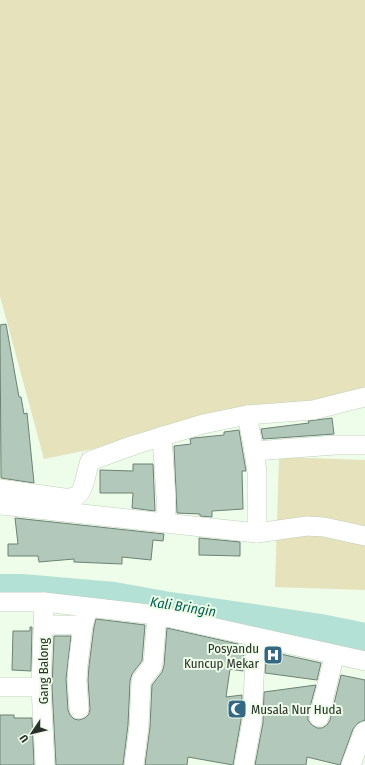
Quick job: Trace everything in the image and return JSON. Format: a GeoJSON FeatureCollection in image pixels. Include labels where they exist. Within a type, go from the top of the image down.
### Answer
{"type":"FeatureCollection","features":[{"type":"Feature","properties":{"kind":"street"},"geometry":{"type":"LineString","coordinates":[[0,489],[64,498],[74,497],[80,494],[83,488],[90,461],[134,445],[162,436],[181,432],[203,424],[247,415],[313,410],[365,397]]}},
{"type":"Feature","properties":{"kind":"street"},"geometry":{"type":"LineString","coordinates":[[247,415],[257,472],[257,533]]}},
{"type":"Feature","properties":{"kind":"street"},"geometry":{"type":"LineString","coordinates":[[162,436],[166,522]]}},
{"type":"Feature","properties":{"kind":"street"},"geometry":{"type":"LineString","coordinates":[[254,451],[336,445],[365,445]]}},
{"type":"Feature","properties":{"kind":"street"},"geometry":{"type":"LineString","coordinates":[[0,505],[257,533],[307,526],[324,527],[365,536]]}},
{"type":"Feature","properties":{"kind":"street"},"geometry":{"type":"LineString","coordinates":[[0,602],[44,602],[157,615],[365,661]]}},
{"type":"Feature","properties":{"kind":"street","name":"Gang Balong"},"geometry":{"type":"LineString","coordinates":[[44,602],[41,687],[45,765]]}},
{"type":"Feature","properties":{"kind":"street"},"geometry":{"type":"LineString","coordinates":[[134,765],[139,726],[141,681],[153,665],[157,615]]}},
{"type":"Feature","properties":{"kind":"street"},"geometry":{"type":"LineString","coordinates":[[43,625],[84,620],[77,680],[79,709]]}},
{"type":"Feature","properties":{"kind":"street"},"geometry":{"type":"LineString","coordinates":[[244,765],[252,721],[256,638]]}},
{"type":"Feature","properties":{"kind":"street"},"geometry":{"type":"LineString","coordinates":[[319,717],[332,665]]}},
{"type":"Feature","properties":{"kind":"street"},"geometry":{"type":"LineString","coordinates":[[0,687],[41,687]]}},
{"type":"Feature","properties":{"kind":"street"},"geometry":{"type":"LineString","coordinates":[[351,765],[362,733],[365,732]]}},
{"type":"Feature","properties":{"kind":"shaded area"},"geometry":{"type":"Polygon","coordinates":[[[0,0],[365,0],[365,393],[44,459],[0,296],[0,0]]]}},
{"type":"Feature","properties":{"kind":"shaded area"},"geometry":{"type":"Polygon","coordinates":[[[279,457],[365,460],[365,590],[275,587],[279,457]]]}},
{"type":"Feature","properties":{"kind":"building"},"geometry":{"type":"Polygon","coordinates":[[[6,324],[19,397],[21,397],[24,414],[27,413],[34,483],[1,478],[0,325],[6,324]]]}},
{"type":"Feature","properties":{"kind":"building"},"geometry":{"type":"Polygon","coordinates":[[[332,418],[334,434],[263,439],[261,429],[309,423],[308,421],[332,418]]]}},
{"type":"Feature","properties":{"kind":"building"},"geometry":{"type":"Polygon","coordinates":[[[239,430],[246,471],[242,471],[243,509],[212,511],[212,517],[200,516],[200,514],[177,513],[174,446],[191,444],[190,439],[194,438],[224,435],[224,432],[239,430]]]}},
{"type":"Feature","properties":{"kind":"building"},"geometry":{"type":"Polygon","coordinates":[[[133,464],[153,464],[155,511],[132,508],[133,493],[100,493],[100,470],[133,471],[133,464]]]}},
{"type":"Feature","properties":{"kind":"building"},"geometry":{"type":"Polygon","coordinates":[[[15,518],[164,534],[163,541],[153,540],[151,560],[122,557],[122,564],[74,562],[74,559],[39,562],[38,556],[8,556],[8,544],[18,544],[15,518]]]}},
{"type":"Feature","properties":{"kind":"building"},"geometry":{"type":"Polygon","coordinates":[[[199,538],[240,542],[240,556],[199,555],[199,538]]]}},
{"type":"Feature","properties":{"kind":"building"},"geometry":{"type":"Polygon","coordinates":[[[96,619],[145,625],[142,661],[132,674],[130,681],[128,725],[123,765],[56,765],[52,687],[54,636],[71,636],[66,679],[68,710],[74,719],[79,720],[85,718],[89,714],[90,709],[88,680],[96,619]]]}},
{"type":"Feature","properties":{"kind":"building"},"geometry":{"type":"Polygon","coordinates":[[[30,627],[32,627],[31,671],[12,670],[13,631],[30,631],[30,627]]]}},
{"type":"Feature","properties":{"kind":"building"},"geometry":{"type":"Polygon","coordinates":[[[167,628],[238,644],[237,648],[244,649],[243,671],[230,669],[226,697],[242,695],[241,720],[233,765],[188,757],[187,765],[145,765],[150,727],[152,685],[162,672],[164,666],[167,628]]]}},
{"type":"Feature","properties":{"kind":"building"},"geometry":{"type":"Polygon","coordinates":[[[267,651],[321,663],[317,680],[265,673],[267,651]]]}},
{"type":"Feature","properties":{"kind":"building"},"geometry":{"type":"Polygon","coordinates":[[[341,675],[365,680],[365,720],[358,723],[353,729],[340,765],[307,757],[306,765],[255,765],[263,723],[264,692],[316,685],[308,714],[308,720],[317,728],[322,728],[327,725],[330,720],[341,675]]]}},
{"type":"Feature","properties":{"kind":"building"},"geometry":{"type":"Polygon","coordinates":[[[0,715],[14,715],[14,718],[32,718],[34,765],[0,765],[0,715]]]}},
{"type":"Feature","properties":{"kind":"waterway","name":"Kali Bringin"},"geometry":{"type":"LineString","coordinates":[[0,588],[22,588],[114,596],[164,605],[321,628],[365,637]]}},
{"type":"Feature","properties":{"kind":"place","name":"Posyandu Kuncup Mekar"},"geometry":{"type":"Point","coordinates":[273,655]}},
{"type":"Feature","properties":{"kind":"place","name":"Musala Nur Huda"},"geometry":{"type":"Point","coordinates":[237,709]}}]}
